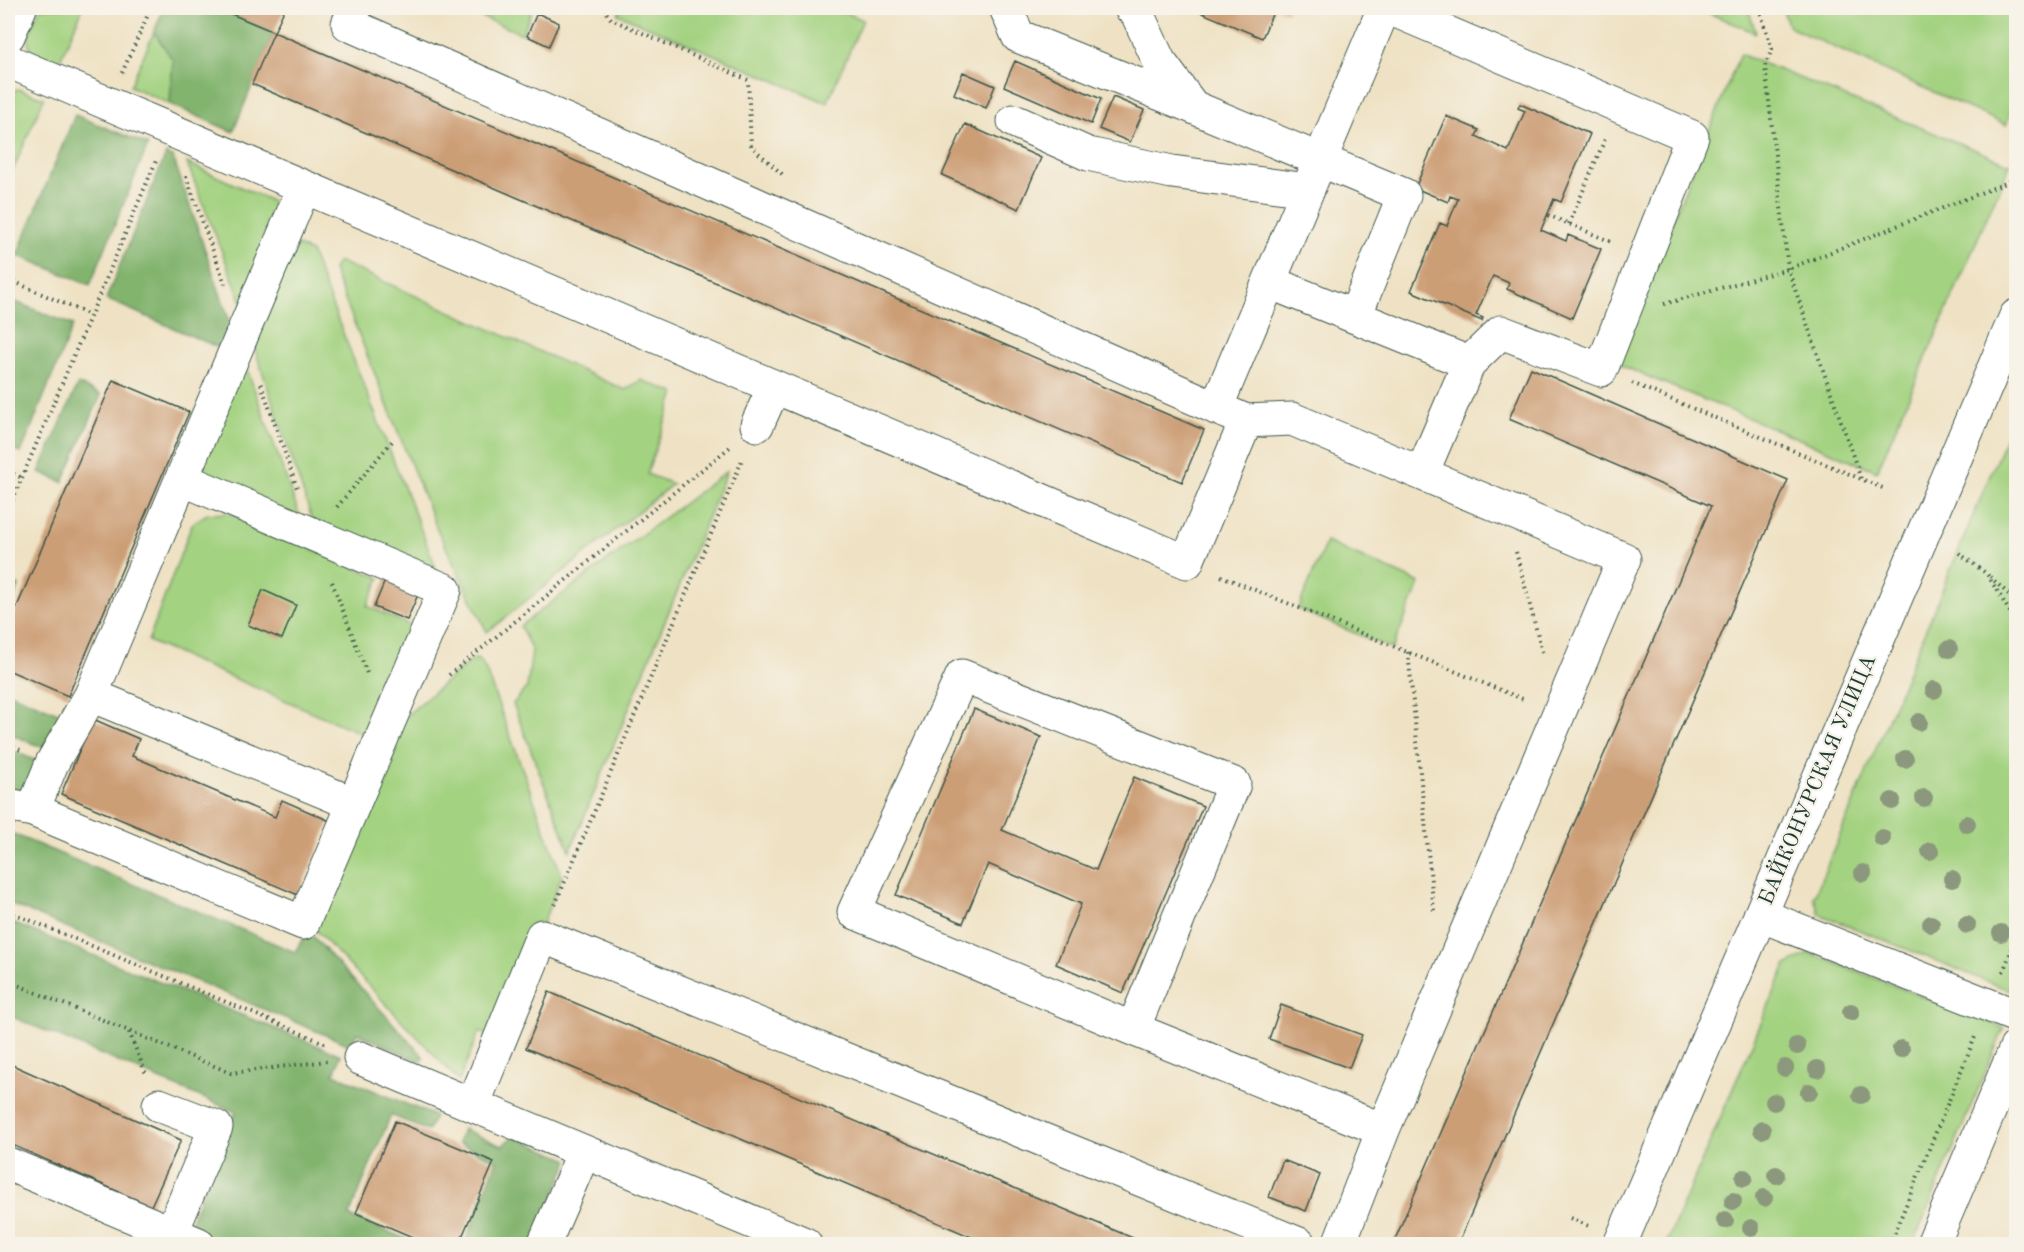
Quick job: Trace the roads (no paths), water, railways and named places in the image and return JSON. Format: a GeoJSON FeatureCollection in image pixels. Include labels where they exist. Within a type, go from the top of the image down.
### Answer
{"type":"FeatureCollection","features":[{"type":"Feature","properties":{"kind":"street"},"geometry":{"type":"LineString","coordinates":[[8,36],[20,8]]}},
{"type":"Feature","properties":{"kind":"street"},"geometry":{"type":"LineString","coordinates":[[355,8],[348,24],[1216,408],[1246,421],[1292,419],[1624,559],[1383,1130],[1339,1245]]}},
{"type":"Feature","properties":{"kind":"street"},"geometry":{"type":"LineString","coordinates":[[1006,8],[1018,36],[1193,107],[1314,175]]}},
{"type":"Feature","properties":{"kind":"street"},"geometry":{"type":"LineString","coordinates":[[1131,8],[1135,9],[1159,61],[1193,107]]}},
{"type":"Feature","properties":{"kind":"street"},"geometry":{"type":"LineString","coordinates":[[1216,408],[1384,8]]}},
{"type":"Feature","properties":{"kind":"street"},"geometry":{"type":"LineString","coordinates":[[1389,8],[1692,136],[1601,370],[1501,332],[1469,363],[1422,473]]}},
{"type":"Feature","properties":{"kind":"street"},"geometry":{"type":"LineString","coordinates":[[8,61],[1187,562],[1246,421]]}},
{"type":"Feature","properties":{"kind":"street"},"geometry":{"type":"LineString","coordinates":[[1014,122],[1088,154],[1172,172],[1314,175],[1404,195],[1355,316]]}},
{"type":"Feature","properties":{"kind":"street"},"geometry":{"type":"LineString","coordinates":[[182,479],[445,590],[303,923],[20,808],[52,763],[91,696],[304,187]]}},
{"type":"Feature","properties":{"kind":"street"},"geometry":{"type":"LineString","coordinates":[[1269,282],[1469,363]]}},
{"type":"Feature","properties":{"kind":"street","name":"БАЙКОНУРСКАЯ УЛИЦА"},"geometry":{"type":"LineString","coordinates":[[1620,1245],[2016,316]]}},
{"type":"Feature","properties":{"kind":"street"},"geometry":{"type":"LineString","coordinates":[[757,425],[774,387]]}},
{"type":"Feature","properties":{"kind":"street"},"geometry":{"type":"LineString","coordinates":[[1133,1029],[1234,784],[962,676],[854,912],[1133,1029],[1383,1130]]}},
{"type":"Feature","properties":{"kind":"street"},"geometry":{"type":"LineString","coordinates":[[91,696],[354,804]]}},
{"type":"Feature","properties":{"kind":"street"},"geometry":{"type":"LineString","coordinates":[[1760,915],[2002,1010]]}},
{"type":"Feature","properties":{"kind":"street"},"geometry":{"type":"LineString","coordinates":[[473,1105],[542,936],[1299,1245]]}},
{"type":"Feature","properties":{"kind":"street"},"geometry":{"type":"LineString","coordinates":[[1933,1245],[2016,1048]]}},
{"type":"Feature","properties":{"kind":"street"},"geometry":{"type":"LineString","coordinates":[[360,1058],[805,1245]]}},
{"type":"Feature","properties":{"kind":"street"},"geometry":{"type":"LineString","coordinates":[[8,1164],[184,1239],[216,1127],[159,1106]]}},
{"type":"Feature","properties":{"kind":"street"},"geometry":{"type":"LineString","coordinates":[[544,1245],[584,1152]]}}]}
